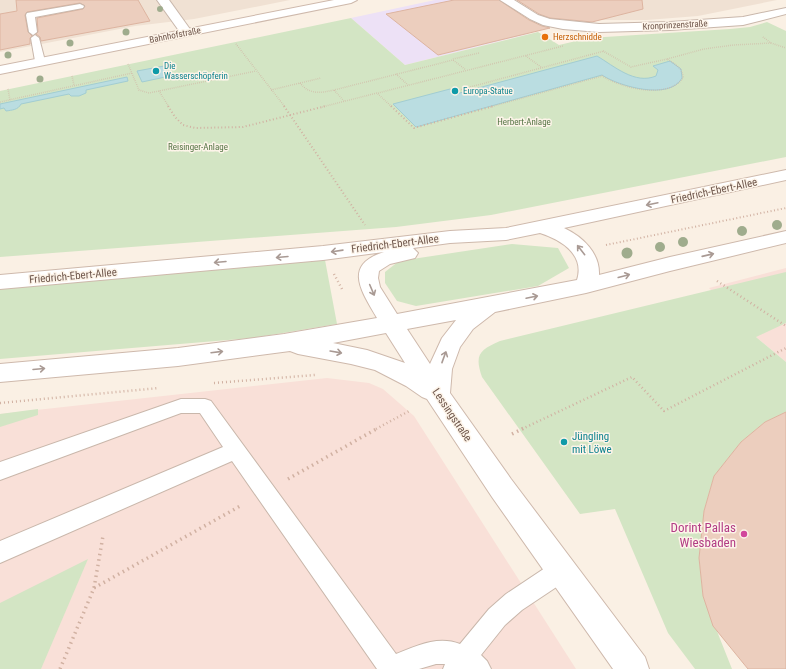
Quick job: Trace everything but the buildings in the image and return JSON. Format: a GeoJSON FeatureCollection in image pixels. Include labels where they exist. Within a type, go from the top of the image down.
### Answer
{"type":"FeatureCollection","features":[{"type":"Feature","properties":{"kind":"street"},"geometry":{"type":"LineString","coordinates":[[163,0],[186,32]]}},
{"type":"Feature","properties":{"kind":"street","name":"Bahnhofstraße"},"geometry":{"type":"LineString","coordinates":[[0,70],[351,0]]}},
{"type":"Feature","properties":{"kind":"street","name":"Kronprinzenstraße"},"geometry":{"type":"LineString","coordinates":[[506,0],[534,17],[547,22],[563,26],[599,28],[697,25],[743,21],[786,11]]}},
{"type":"Feature","properties":{"kind":"street","name":"Friedrich-Ebert-Allee"},"geometry":{"type":"LineString","coordinates":[[0,282],[323,253],[442,238],[506,234],[786,175]]}},
{"type":"Feature","properties":{"kind":"street"},"geometry":{"type":"LineString","coordinates":[[540,227],[553,230],[569,238],[581,250],[587,258],[590,268],[590,277],[586,286]]}},
{"type":"Feature","properties":{"kind":"street","name":"Lessingstraße"},"geometry":{"type":"LineString","coordinates":[[506,234],[382,259],[374,265],[368,277],[371,289],[391,323],[438,395],[633,669]]}},
{"type":"Feature","properties":{"kind":"street"},"geometry":{"type":"LineString","coordinates":[[0,373],[178,357],[284,343],[493,305],[586,286],[670,264],[786,237]]}},
{"type":"Feature","properties":{"kind":"street"},"geometry":{"type":"LineString","coordinates":[[438,395],[437,383],[439,371],[452,339],[473,317],[493,305]]}},
{"type":"Feature","properties":{"kind":"street"},"geometry":{"type":"LineString","coordinates":[[284,343],[364,357],[383,363],[404,372],[438,395]]}},
{"type":"Feature","properties":{"kind":"lane"},"geometry":{"type":"LineString","coordinates":[[40,61],[30,15],[80,6]]}},
{"type":"Feature","properties":{"kind":"lane"},"geometry":{"type":"LineString","coordinates":[[0,471],[181,406],[205,406],[370,637],[390,669],[434,652],[448,651],[466,665],[483,633],[503,612],[514,602],[562,570]]}},
{"type":"Feature","properties":{"kind":"lane"},"geometry":{"type":"LineString","coordinates":[[0,552],[108,504],[236,450]]}},
{"type":"Feature","properties":{"kind":"path"},"geometry":{"type":"LineString","coordinates":[[235,43],[291,115],[366,226]]}},
{"type":"Feature","properties":{"kind":"path"},"geometry":{"type":"LineString","coordinates":[[598,47],[631,67],[704,49],[733,44],[771,43],[786,48]]}},
{"type":"Feature","properties":{"kind":"path"},"geometry":{"type":"LineString","coordinates":[[158,91],[182,125],[195,128],[242,126],[344,102],[565,46]]}},
{"type":"Feature","properties":{"kind":"path"},"geometry":{"type":"LineString","coordinates":[[459,90],[604,51]]}},
{"type":"Feature","properties":{"kind":"path"},"geometry":{"type":"LineString","coordinates":[[300,83],[308,92],[312,93],[334,90],[479,53]]}},
{"type":"Feature","properties":{"kind":"path"},"geometry":{"type":"LineString","coordinates":[[526,56],[542,67]]}},
{"type":"Feature","properties":{"kind":"path"},"geometry":{"type":"LineString","coordinates":[[378,93],[414,128],[602,76],[621,86],[639,90],[671,88],[682,81],[684,72],[676,63],[667,58]]}},
{"type":"Feature","properties":{"kind":"path"},"geometry":{"type":"LineString","coordinates":[[453,60],[466,71]]}},
{"type":"Feature","properties":{"kind":"path"},"geometry":{"type":"LineString","coordinates":[[0,102],[132,73],[139,90],[149,93],[256,71]]}},
{"type":"Feature","properties":{"kind":"path"},"geometry":{"type":"LineString","coordinates":[[396,74],[408,85]]}},
{"type":"Feature","properties":{"kind":"path"},"geometry":{"type":"LineString","coordinates":[[271,90],[322,78]]}},
{"type":"Feature","properties":{"kind":"path"},"geometry":{"type":"LineString","coordinates":[[8,83],[10,100]]}},
{"type":"Feature","properties":{"kind":"path"},"geometry":{"type":"LineString","coordinates":[[334,90],[344,102]]}},
{"type":"Feature","properties":{"kind":"path"},"geometry":{"type":"LineString","coordinates":[[581,250],[786,208]]}},
{"type":"Feature","properties":{"kind":"path"},"geometry":{"type":"LineString","coordinates":[[323,253],[343,289],[357,329]]}},
{"type":"Feature","properties":{"kind":"path"},"geometry":{"type":"LineString","coordinates":[[717,281],[786,326]]}},
{"type":"Feature","properties":{"kind":"path"},"geometry":{"type":"LineString","coordinates":[[512,434],[632,377],[664,411],[786,348]]}},
{"type":"Feature","properties":{"kind":"path"},"geometry":{"type":"LineString","coordinates":[[60,669],[94,588],[108,504]]}},
{"type":"Feature","properties":{"kind":"shaded area"},"geometry":{"type":"Polygon","coordinates":[[[0,0],[290,0],[194,19],[135,26],[0,52],[0,0]]]}},
{"type":"Feature","properties":{"kind":"shaded area"},"geometry":{"type":"Polygon","coordinates":[[[435,0],[477,0],[528,34],[405,65],[351,18],[435,0]]]}},
{"type":"Feature","properties":{"kind":"shaded area"},"geometry":{"type":"Polygon","coordinates":[[[522,0],[777,0],[698,16],[647,20],[597,20],[522,0]]]}},
{"type":"Feature","properties":{"kind":"shaded area"},"geometry":{"type":"Polygon","coordinates":[[[786,268],[786,362],[756,337],[709,288],[786,268]]]}},
{"type":"Feature","properties":{"kind":"shaded area"},"geometry":{"type":"Polygon","coordinates":[[[327,378],[369,383],[383,389],[414,416],[576,669],[0,669],[0,414],[327,378]]]}},
{"type":"Feature","properties":{"kind":"green space"},"geometry":{"type":"Polygon","coordinates":[[[351,18],[405,65],[538,32],[559,45],[589,38],[730,29],[750,27],[767,22],[786,31],[786,157],[491,215],[396,227],[0,257],[0,91],[351,18]]]}},
{"type":"Feature","properties":{"kind":"green space"},"geometry":{"type":"Polygon","coordinates":[[[512,244],[558,248],[569,268],[538,286],[416,306],[397,301],[385,283],[385,272],[399,261],[512,244]]]}},
{"type":"Feature","properties":{"kind":"green space"},"geometry":{"type":"Polygon","coordinates":[[[325,260],[337,324],[252,338],[0,359],[0,289],[325,260]]]}},
{"type":"Feature","properties":{"kind":"green space"},"geometry":{"type":"Polygon","coordinates":[[[786,272],[786,323],[756,337],[786,362],[786,412],[765,422],[741,442],[714,476],[704,511],[699,558],[703,596],[732,669],[695,669],[668,633],[615,509],[580,514],[482,377],[479,358],[483,350],[500,341],[786,272]]]}},
{"type":"Feature","properties":{"kind":"green space"},"geometry":{"type":"Polygon","coordinates":[[[38,409],[38,415],[0,427],[0,414],[38,409]]]}},
{"type":"Feature","properties":{"kind":"green space"},"geometry":{"type":"Polygon","coordinates":[[[88,559],[41,669],[0,669],[0,603],[88,559]]]}},
{"type":"Feature","properties":{"kind":"water"},"geometry":{"type":"Polygon","coordinates":[[[597,56],[625,73],[640,78],[656,76],[658,70],[653,66],[670,61],[681,69],[682,78],[676,85],[667,89],[656,90],[631,87],[602,75],[416,127],[393,104],[450,89],[456,94],[597,56]]]}},
{"type":"Feature","properties":{"kind":"water"},"geometry":{"type":"Polygon","coordinates":[[[164,66],[170,76],[142,82],[137,71],[164,66]]]}},
{"type":"Feature","properties":{"kind":"water"},"geometry":{"type":"Polygon","coordinates":[[[127,77],[128,81],[86,90],[86,93],[79,96],[71,96],[69,94],[21,104],[17,109],[13,110],[6,111],[4,108],[0,109],[0,104],[127,77]]]}},
{"type":"Feature","properties":{"kind":"place","name":"Herzschnidde"},"geometry":{"type":"Point","coordinates":[545,37]}},
{"type":"Feature","properties":{"kind":"place","name":"Die Wasserschöpferin"},"geometry":{"type":"Point","coordinates":[156,71]}},
{"type":"Feature","properties":{"kind":"place","name":"Europa-Statue"},"geometry":{"type":"Point","coordinates":[455,91]}},
{"type":"Feature","properties":{"kind":"place","name":"Jüngling mit Löwe"},"geometry":{"type":"Point","coordinates":[564,442]}},
{"type":"Feature","properties":{"kind":"place","name":"Dorint Pallas Wiesbaden"},"geometry":{"type":"Point","coordinates":[744,534]}},
{"type":"Feature","properties":{"kind":"park label","name":"Herbert-Anlage"},"geometry":{"type":"Point","coordinates":[524,122]}},
{"type":"Feature","properties":{"kind":"park label","name":"Reisinger-Anlage"},"geometry":{"type":"Point","coordinates":[198,147]}}]}
